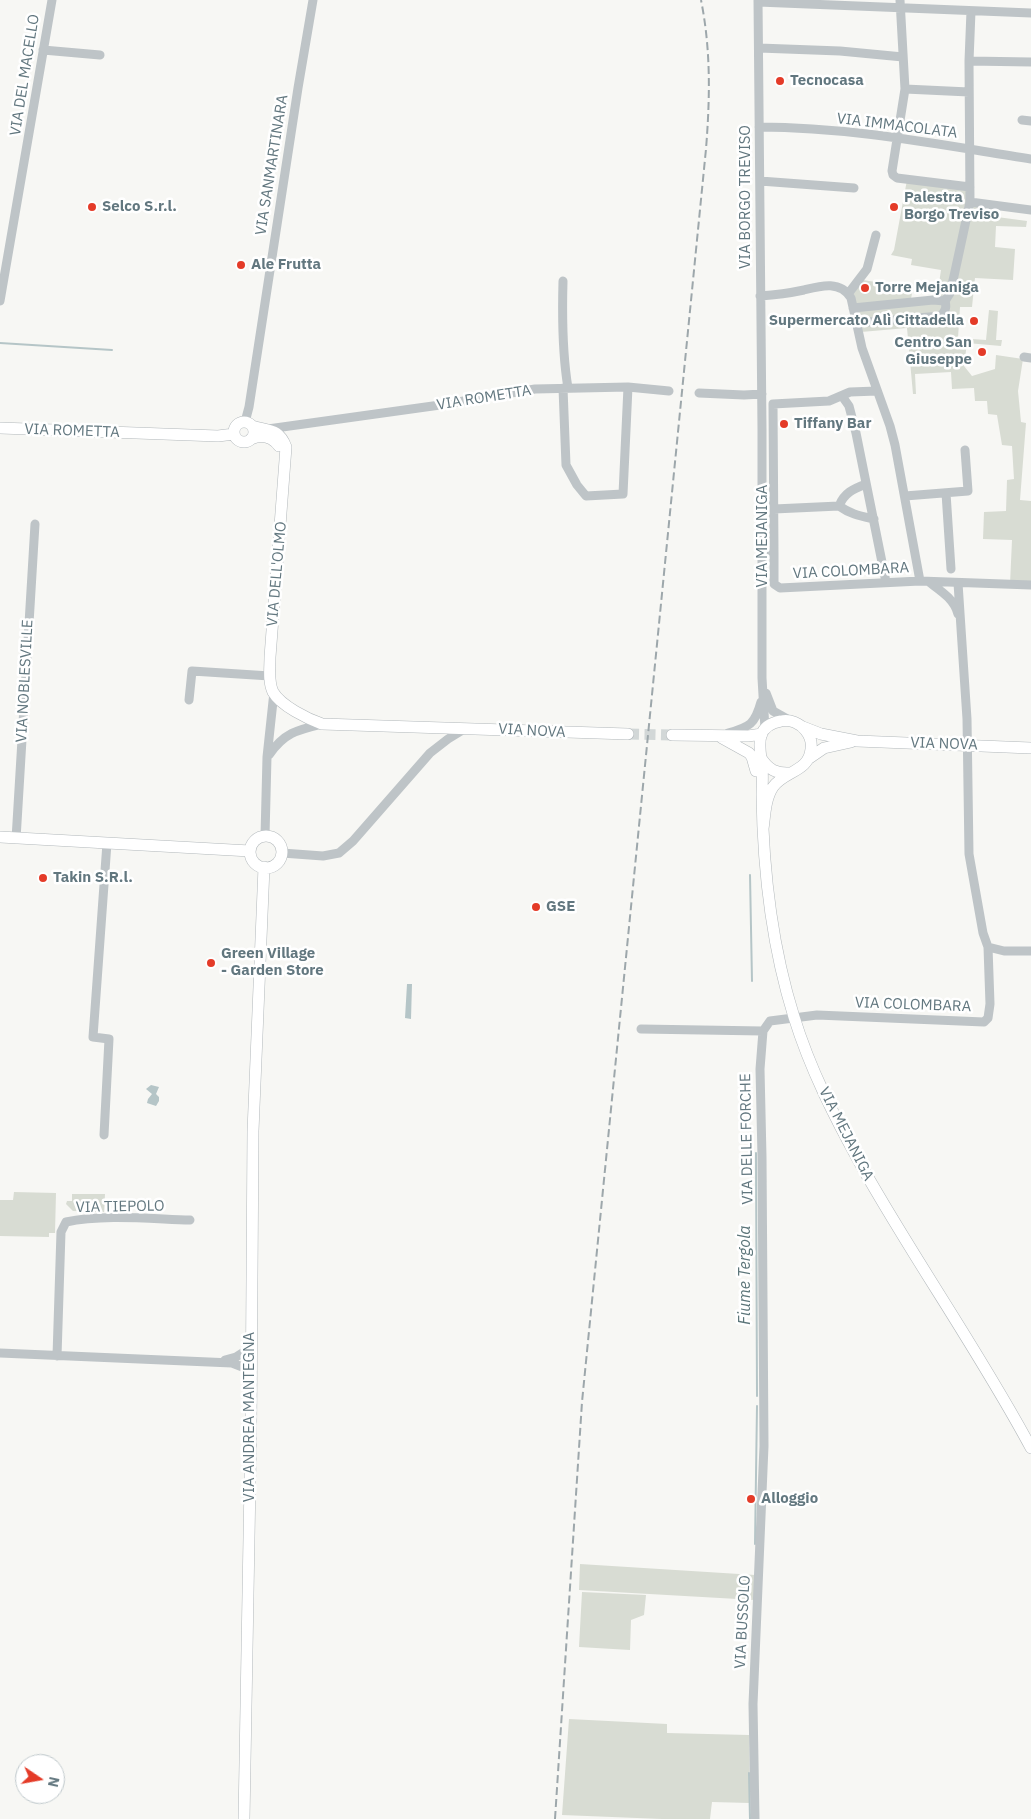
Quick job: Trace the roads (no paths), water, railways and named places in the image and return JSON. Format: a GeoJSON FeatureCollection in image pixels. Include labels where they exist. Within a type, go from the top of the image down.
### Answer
{"type":"FeatureCollection","features":[{"type":"Feature","properties":{"kind":"main road","name":"VIA ROMETTA"},"geometry":{"type":"LineString","coordinates":[[248,424],[268,429],[279,439]]}},
{"type":"Feature","properties":{"kind":"main road"},"geometry":{"type":"LineString","coordinates":[[234,434],[236,425],[248,424],[253,435],[251,439]]}},
{"type":"Feature","properties":{"kind":"main road","name":"VIA ROMETTA"},"geometry":{"type":"LineString","coordinates":[[0,428],[218,436],[234,434],[237,440],[243,442],[264,436],[279,439]]}},
{"type":"Feature","properties":{"kind":"main road","name":"VIA DELL'OLMO"},"geometry":{"type":"LineString","coordinates":[[274,692],[270,676],[270,656],[286,456],[279,439]]}},
{"type":"Feature","properties":{"kind":"main road"},"geometry":{"type":"LineString","coordinates":[[274,692],[295,711],[322,724]]}},
{"type":"Feature","properties":{"kind":"main road"},"geometry":{"type":"LineString","coordinates":[[672,735],[748,736],[764,731],[777,722],[791,721]]}},
{"type":"Feature","properties":{"kind":"main road","name":"VIA MEJANIGA"},"geometry":{"type":"LineString","coordinates":[[791,721],[803,727]]}},
{"type":"Feature","properties":{"kind":"main road","name":"VIA NOVA"},"geometry":{"type":"LineString","coordinates":[[322,724],[628,734]]}},
{"type":"Feature","properties":{"kind":"main road"},"geometry":{"type":"LineString","coordinates":[[803,727],[811,742],[811,751],[808,759]]}},
{"type":"Feature","properties":{"kind":"main road","name":"VIA NOVA"},"geometry":{"type":"LineString","coordinates":[[803,727],[821,734],[857,741],[1031,748]]}},
{"type":"Feature","properties":{"kind":"main road","name":"VIA MEJANIGA"},"geometry":{"type":"LineString","coordinates":[[764,731],[759,742],[768,886],[781,966],[794,1017],[819,1081],[844,1135],[884,1206],[993,1380],[1031,1448]]}},
{"type":"Feature","properties":{"kind":"main road"},"geometry":{"type":"LineString","coordinates":[[722,736],[742,742],[760,755],[765,764],[776,772],[790,773]]}},
{"type":"Feature","properties":{"kind":"main road","name":"VIA MEJANIGA"},"geometry":{"type":"LineString","coordinates":[[722,736],[746,750],[752,757],[756,768],[758,800],[762,813]]}},
{"type":"Feature","properties":{"kind":"main road","name":"VIA NOVA"},"geometry":{"type":"LineString","coordinates":[[808,759],[824,748],[857,741]]}},
{"type":"Feature","properties":{"kind":"main road","name":"VIA MEJANIGA"},"geometry":{"type":"LineString","coordinates":[[763,829],[766,805],[771,790],[775,784],[797,770],[808,759]]}},
{"type":"Feature","properties":{"kind":"main road"},"geometry":{"type":"LineString","coordinates":[[265,836],[272,837],[277,841],[281,846],[282,853],[276,864],[264,867],[258,865],[253,860],[250,851],[255,841],[265,836]]}},
{"type":"Feature","properties":{"kind":"main road"},"geometry":{"type":"LineString","coordinates":[[0,838],[250,851]]}},
{"type":"Feature","properties":{"kind":"main road","name":"VIA ANDREA MANTEGNA"},"geometry":{"type":"LineString","coordinates":[[244,1819],[251,1425],[248,1364],[250,1348],[252,1131],[264,867]]}},
{"type":"Feature","properties":{"kind":"street","name":"VIA DEL MACELLO"},"geometry":{"type":"LineString","coordinates":[[0,302],[52,0]]}},
{"type":"Feature","properties":{"kind":"street","name":"VIA SANMARTINARA"},"geometry":{"type":"LineString","coordinates":[[248,424],[249,407],[313,0]]}},
{"type":"Feature","properties":{"kind":"street"},"geometry":{"type":"LineString","coordinates":[[758,1],[900,4],[971,11],[1031,13]]}},
{"type":"Feature","properties":{"kind":"street","name":"VIA BORGO TREVISO"},"geometry":{"type":"LineString","coordinates":[[758,1],[762,394]]}},
{"type":"Feature","properties":{"kind":"street"},"geometry":{"type":"LineString","coordinates":[[900,4],[905,89],[892,171],[893,175],[897,178],[970,187]]}},
{"type":"Feature","properties":{"kind":"street"},"geometry":{"type":"LineString","coordinates":[[857,322],[941,316],[946,310],[945,301],[950,293],[970,202],[969,61],[971,11]]}},
{"type":"Feature","properties":{"kind":"street"},"geometry":{"type":"LineString","coordinates":[[759,48],[840,51],[904,57]]}},
{"type":"Feature","properties":{"kind":"street"},"geometry":{"type":"LineString","coordinates":[[43,50],[100,54]]}},
{"type":"Feature","properties":{"kind":"street"},"geometry":{"type":"LineString","coordinates":[[969,61],[1031,62]]}},
{"type":"Feature","properties":{"kind":"street"},"geometry":{"type":"LineString","coordinates":[[905,89],[969,92]]}},
{"type":"Feature","properties":{"kind":"street","name":"VIA IMMACOLATA"},"geometry":{"type":"LineString","coordinates":[[759,127],[898,137],[1031,159]]}},
{"type":"Feature","properties":{"kind":"street"},"geometry":{"type":"LineString","coordinates":[[760,181],[854,188]]}},
{"type":"Feature","properties":{"kind":"street"},"geometry":{"type":"LineString","coordinates":[[970,202],[1031,210]]}},
{"type":"Feature","properties":{"kind":"street"},"geometry":{"type":"LineString","coordinates":[[848,294],[866,269],[876,235]]}},
{"type":"Feature","properties":{"kind":"street"},"geometry":{"type":"LineString","coordinates":[[564,281],[562,321],[565,369],[566,465],[577,485],[586,496],[623,494],[628,387]]}},
{"type":"Feature","properties":{"kind":"street"},"geometry":{"type":"LineString","coordinates":[[760,296],[825,285],[831,285],[848,294],[857,322],[862,348],[895,445],[924,581]]}},
{"type":"Feature","properties":{"kind":"street"},"geometry":{"type":"LineString","coordinates":[[853,308],[933,300],[945,301]]}},
{"type":"Feature","properties":{"kind":"street","name":"VIA ROMETTA"},"geometry":{"type":"LineString","coordinates":[[268,429],[440,405],[526,390],[628,387],[670,391]]}},
{"type":"Feature","properties":{"kind":"street"},"geometry":{"type":"LineString","coordinates":[[763,553],[774,553],[772,404],[829,401],[850,392],[877,391]]}},
{"type":"Feature","properties":{"kind":"street"},"geometry":{"type":"LineString","coordinates":[[699,393],[762,394]]}},
{"type":"Feature","properties":{"kind":"street","name":"VIA MEJANIGA"},"geometry":{"type":"LineString","coordinates":[[762,394],[762,678],[765,712],[764,731]]}},
{"type":"Feature","properties":{"kind":"street"},"geometry":{"type":"LineString","coordinates":[[842,396],[849,406],[886,582]]}},
{"type":"Feature","properties":{"kind":"street","name":"VIA ROMETTA"},"geometry":{"type":"LineString","coordinates":[[279,439],[299,426]]}},
{"type":"Feature","properties":{"kind":"street"},"geometry":{"type":"LineString","coordinates":[[762,429],[773,429]]}},
{"type":"Feature","properties":{"kind":"street"},"geometry":{"type":"LineString","coordinates":[[905,496],[968,490],[965,450]]}},
{"type":"Feature","properties":{"kind":"street"},"geometry":{"type":"LineString","coordinates":[[839,506],[842,498],[852,489],[866,484]]}},
{"type":"Feature","properties":{"kind":"street"},"geometry":{"type":"LineString","coordinates":[[946,493],[951,569]]}},
{"type":"Feature","properties":{"kind":"street"},"geometry":{"type":"LineString","coordinates":[[774,509],[839,506],[856,515],[874,518]]}},
{"type":"Feature","properties":{"kind":"street","name":"VIA NOBLESVILLE"},"geometry":{"type":"LineString","coordinates":[[16,839],[34,524]]}},
{"type":"Feature","properties":{"kind":"street","name":"VIA COLOMBARA"},"geometry":{"type":"LineString","coordinates":[[774,553],[776,587],[780,588],[886,582],[924,581],[958,583],[967,719],[968,854],[983,933],[988,947],[990,1004],[988,1018],[984,1022],[817,1015],[794,1017]]}},
{"type":"Feature","properties":{"kind":"street","name":"VIA COLOMBARA"},"geometry":{"type":"LineString","coordinates":[[924,581],[944,593],[956,607],[960,624]]}},
{"type":"Feature","properties":{"kind":"street"},"geometry":{"type":"LineString","coordinates":[[958,583],[1031,585]]}},
{"type":"Feature","properties":{"kind":"street"},"geometry":{"type":"LineString","coordinates":[[189,700],[192,671],[270,676]]}},
{"type":"Feature","properties":{"kind":"street","name":"VIA MEJANIGA"},"geometry":{"type":"LineString","coordinates":[[762,678],[767,698],[773,710],[791,721]]}},
{"type":"Feature","properties":{"kind":"street","name":"VIA DELL'OLMO"},"geometry":{"type":"LineString","coordinates":[[265,836],[267,757],[274,692]]}},
{"type":"Feature","properties":{"kind":"street","name":"VIA MEJANIGA"},"geometry":{"type":"LineString","coordinates":[[722,736],[744,729],[753,722],[756,719],[763,697]]}},
{"type":"Feature","properties":{"kind":"street"},"geometry":{"type":"LineString","coordinates":[[267,757],[276,744],[297,728],[295,711],[281,709],[272,716]]}},
{"type":"Feature","properties":{"kind":"street"},"geometry":{"type":"LineString","coordinates":[[271,730],[277,734],[288,735],[322,724]]}},
{"type":"Feature","properties":{"kind":"street"},"geometry":{"type":"LineString","coordinates":[[282,853],[323,856],[339,853],[353,841],[430,753],[466,728]]}},
{"type":"Feature","properties":{"kind":"street"},"geometry":{"type":"LineString","coordinates":[[104,1135],[109,1039],[92,1036],[107,843]]}},
{"type":"Feature","properties":{"kind":"street"},"geometry":{"type":"LineString","coordinates":[[988,947],[1004,951],[1031,951]]}},
{"type":"Feature","properties":{"kind":"street"},"geometry":{"type":"LineString","coordinates":[[642,1029],[764,1031],[770,1021],[794,1017]]}},
{"type":"Feature","properties":{"kind":"street","name":"VIA DELLE FORCHE"},"geometry":{"type":"LineString","coordinates":[[762,1426],[762,1157],[760,1069],[764,1031]]}},
{"type":"Feature","properties":{"kind":"street","name":"VIA TIEPOLO"},"geometry":{"type":"LineString","coordinates":[[57,1356],[61,1232],[66,1222],[108,1218],[190,1220]]}},
{"type":"Feature","properties":{"kind":"street"},"geometry":{"type":"LineString","coordinates":[[218,1362],[236,1357],[250,1348]]}},
{"type":"Feature","properties":{"kind":"street"},"geometry":{"type":"LineString","coordinates":[[0,1353],[248,1364]]}},
{"type":"Feature","properties":{"kind":"street"},"geometry":{"type":"LineString","coordinates":[[236,1357],[248,1364]]}},
{"type":"Feature","properties":{"kind":"street","name":"VIA BUSSOLO"},"geometry":{"type":"LineString","coordinates":[[755,1819],[753,1704],[764,1446],[762,1426]]}},
{"type":"Feature","properties":{"kind":"waterway","name":"Fiume Tergola"},"geometry":{"type":"LineString","coordinates":[[0,343],[112,350]]}},
{"type":"Feature","properties":{"kind":"waterway","name":"Fiume Tergola"},"geometry":{"type":"LineString","coordinates":[[750,875],[752,981]]}},
{"type":"Feature","properties":{"kind":"waterway","name":"Fiume Tergola"},"geometry":{"type":"LineString","coordinates":[[756,1153],[757,1396]]}},
{"type":"Feature","properties":{"kind":"waterway","name":"Fiume Tergola"},"geometry":{"type":"LineString","coordinates":[[755,1544],[757,1406]]}},
{"type":"Feature","properties":{"kind":"waterway","name":"Fiume Tergola"},"geometry":{"type":"LineString","coordinates":[[749,1773],[750,1819]]}},
{"type":"Feature","properties":{"kind":"tunnel"},"geometry":{"type":"LineString","coordinates":[[628,734],[672,735]]}},
{"type":"Feature","properties":{"kind":"railway"},"geometry":{"type":"LineString","coordinates":[[555,1819],[582,1402],[706,149],[709,74],[707,37],[701,0]]}},
{"type":"Feature","properties":{"kind":"place","name":"Tecnocasa"},"geometry":{"type":"Point","coordinates":[780,81]}},
{"type":"Feature","properties":{"kind":"place","name":"Selco S.r.l."},"geometry":{"type":"Point","coordinates":[92,207]}},
{"type":"Feature","properties":{"kind":"place","name":"Palestra Borgo Treviso"},"geometry":{"type":"Point","coordinates":[894,207]}},
{"type":"Feature","properties":{"kind":"place","name":"Ale Frutta"},"geometry":{"type":"Point","coordinates":[241,265]}},
{"type":"Feature","properties":{"kind":"place","name":"Torre Mejaniga"},"geometry":{"type":"Point","coordinates":[865,288]}},
{"type":"Feature","properties":{"kind":"place","name":"Supermercato Alì Cittadella"},"geometry":{"type":"Point","coordinates":[974,321]}},
{"type":"Feature","properties":{"kind":"place","name":"Centro San Giuseppe"},"geometry":{"type":"Point","coordinates":[982,352]}},
{"type":"Feature","properties":{"kind":"place","name":"Tiffany Bar"},"geometry":{"type":"Point","coordinates":[784,424]}},
{"type":"Feature","properties":{"kind":"place","name":"Takin S.R.l."},"geometry":{"type":"Point","coordinates":[43,878]}},
{"type":"Feature","properties":{"kind":"place","name":"GSE"},"geometry":{"type":"Point","coordinates":[536,907]}},
{"type":"Feature","properties":{"kind":"place","name":"Green Village - Garden Store"},"geometry":{"type":"Point","coordinates":[211,963]}},
{"type":"Feature","properties":{"kind":"place","name":"Alloggio"},"geometry":{"type":"Point","coordinates":[751,1499]}}]}
